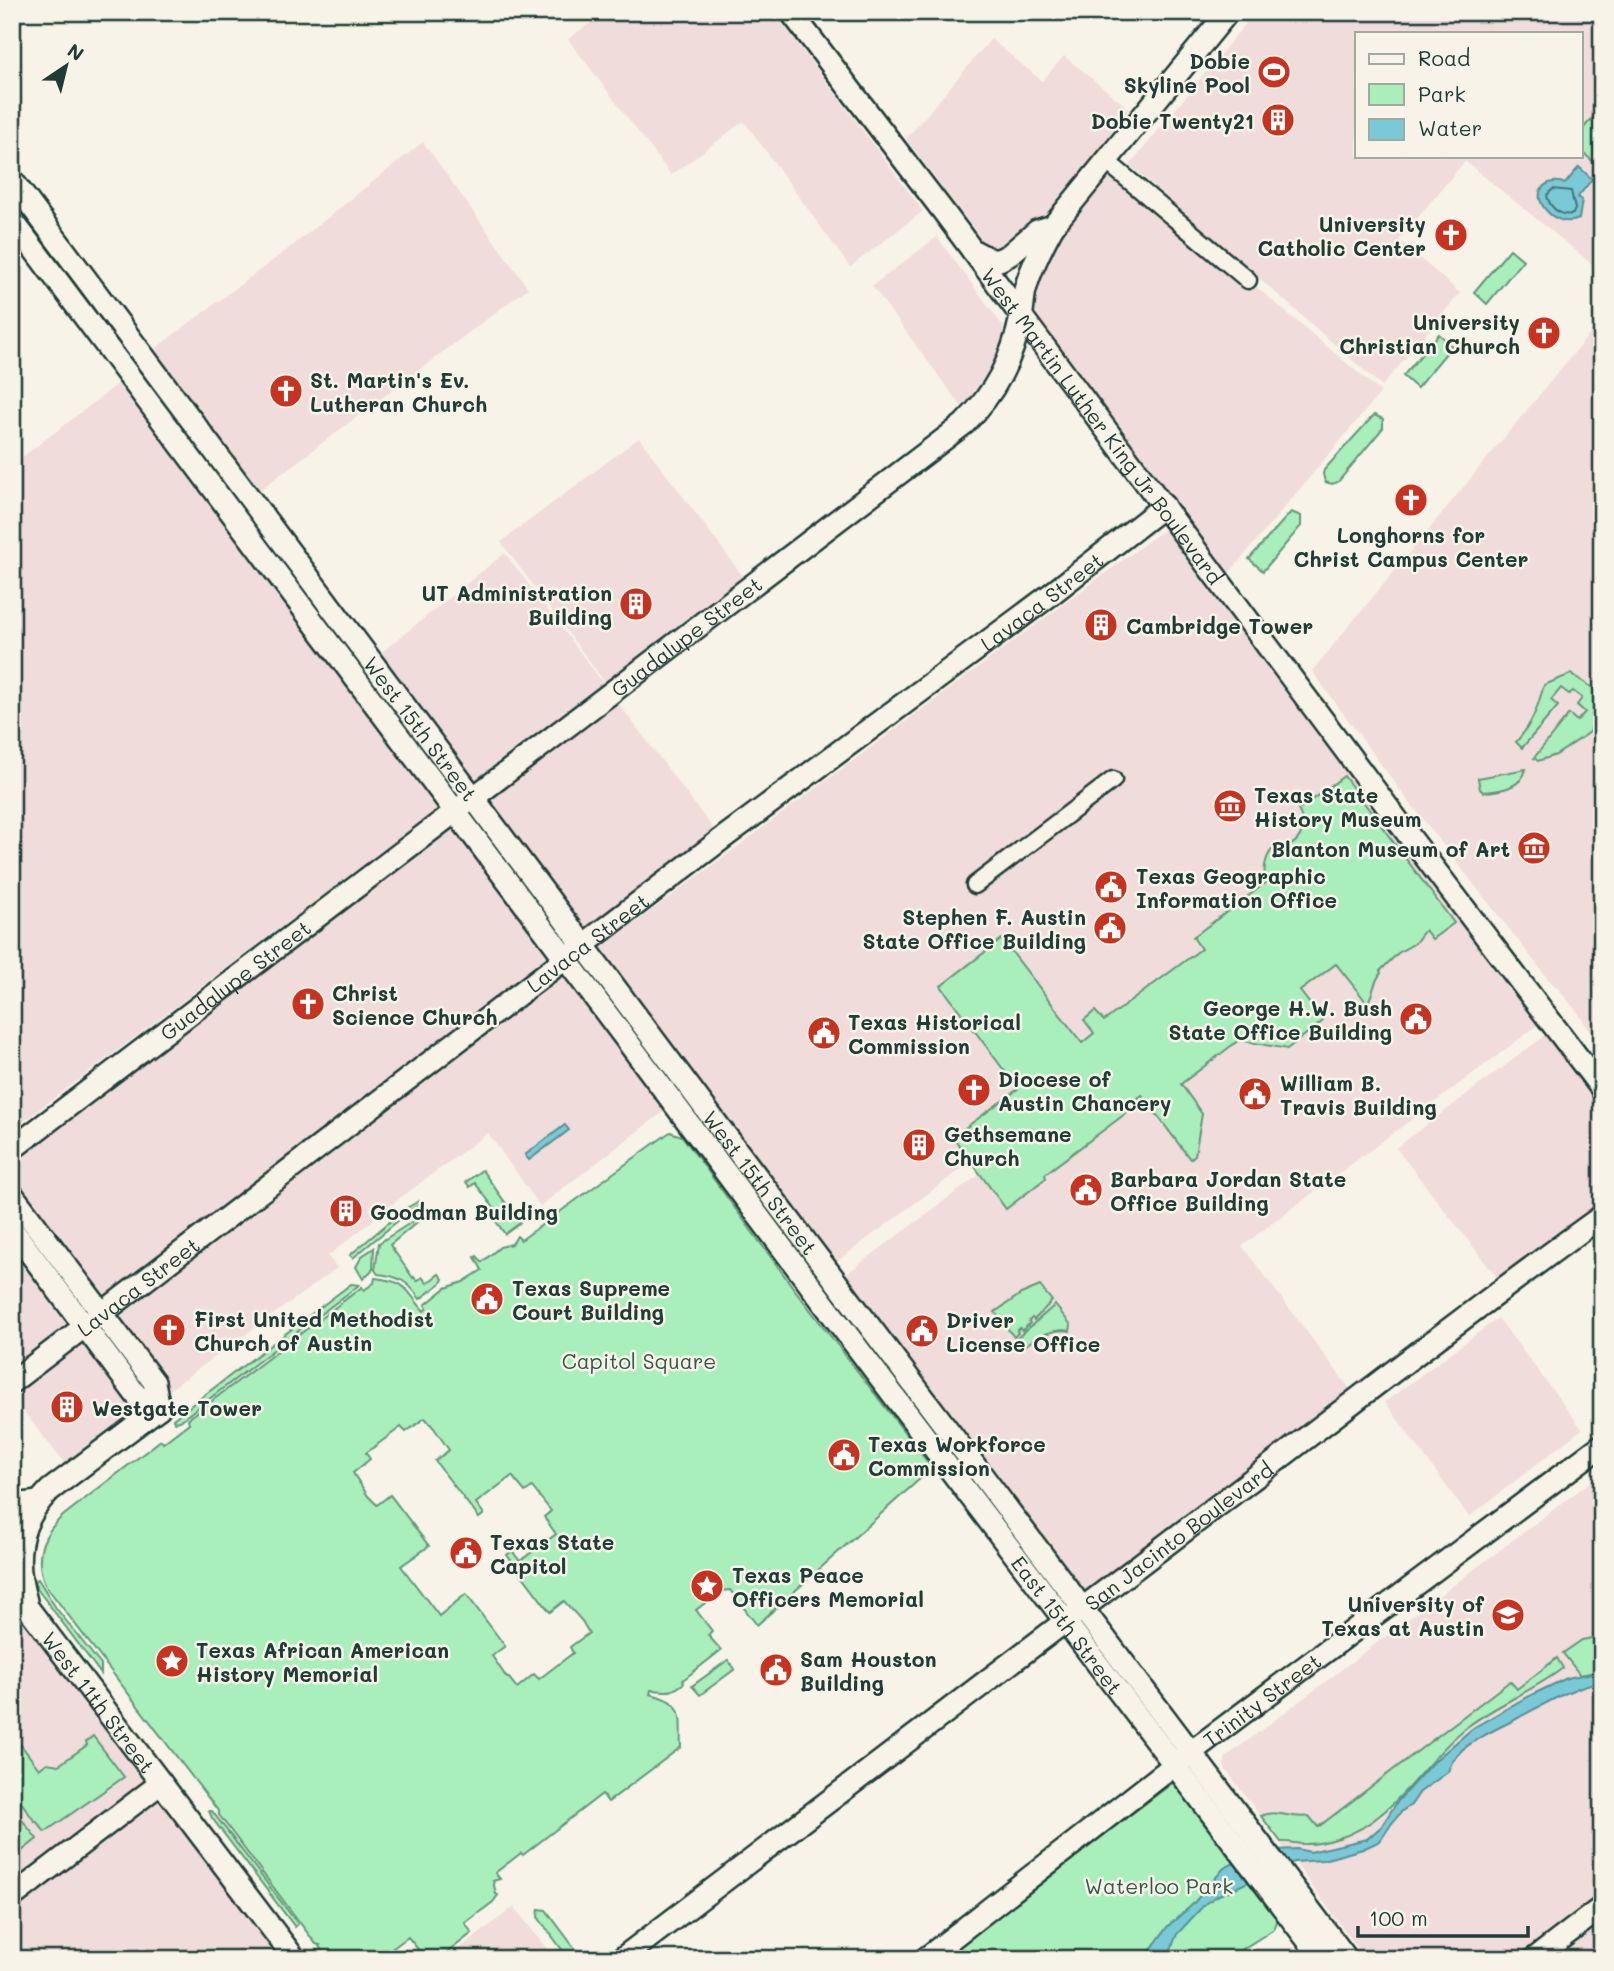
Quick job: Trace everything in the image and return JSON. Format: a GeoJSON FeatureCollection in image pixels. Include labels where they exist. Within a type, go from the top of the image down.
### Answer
{"type":"FeatureCollection","features":[{"type":"Feature","properties":{"kind":"main road","name":"West Martin Luther King Jr Boulevard"},"geometry":{"type":"LineString","coordinates":[[790,12],[1602,1088]]}},
{"type":"Feature","properties":{"kind":"main road","name":"Guadalupe Street"},"geometry":{"type":"LineString","coordinates":[[12,1149],[964,424],[983,406],[1001,379],[1010,359],[1025,290],[1036,258],[1053,226],[1228,12]]}},
{"type":"Feature","properties":{"kind":"main road","name":"West 15th Street"},"geometry":{"type":"LineString","coordinates":[[12,180],[832,1276]]}},
{"type":"Feature","properties":{"kind":"main road","name":"West 15th Street"},"geometry":{"type":"LineString","coordinates":[[12,220],[814,1290]]}},
{"type":"Feature","properties":{"kind":"main road"},"geometry":{"type":"LineString","coordinates":[[972,250],[991,260],[999,260],[1037,231],[1053,226]]}},
{"type":"Feature","properties":{"kind":"main road","name":"Lavaca Street"},"geometry":{"type":"LineString","coordinates":[[12,1382],[1164,506]]}},
{"type":"Feature","properties":{"kind":"main road"},"geometry":{"type":"LineString","coordinates":[[12,1194],[94,1319]]}},
{"type":"Feature","properties":{"kind":"main road","name":"San Jacinto Boulevard"},"geometry":{"type":"LineString","coordinates":[[621,1959],[935,1722],[1073,1613],[1602,1216]]}},
{"type":"Feature","properties":{"kind":"main road"},"geometry":{"type":"LineString","coordinates":[[12,1229],[154,1382],[159,1408],[50,1490],[38,1502],[28,1519],[18,1562],[19,1580],[27,1605]]}},
{"type":"Feature","properties":{"kind":"main road","name":"East 15th Street"},"geometry":{"type":"LineString","coordinates":[[832,1276],[1073,1613]]}},
{"type":"Feature","properties":{"kind":"main road","name":"East 15th Street"},"geometry":{"type":"LineString","coordinates":[[814,1290],[1073,1613],[1281,1888],[1322,1959]]}},
{"type":"Feature","properties":{"kind":"main road","name":"Trinity Street"},"geometry":{"type":"LineString","coordinates":[[925,1959],[1183,1758],[1602,1445]]}},
{"type":"Feature","properties":{"kind":"main road"},"geometry":{"type":"LineString","coordinates":[[12,1512],[23,1504],[38,1502]]}},
{"type":"Feature","properties":{"kind":"main road","name":"West 11th Street"},"geometry":{"type":"LineString","coordinates":[[12,1587],[295,1959]]}},
{"type":"Feature","properties":{"kind":"main road"},"geometry":{"type":"LineString","coordinates":[[12,1896],[162,1783]]}},
{"type":"Feature","properties":{"kind":"main road"},"geometry":{"type":"LineString","coordinates":[[1281,1888],[1317,1920],[1347,1959]]}},
{"type":"Feature","properties":{"kind":"main road"},"geometry":{"type":"LineString","coordinates":[[1534,1959],[1602,1907]]}},
{"type":"Feature","properties":{"kind":"street"},"geometry":{"type":"LineString","coordinates":[[1105,160],[1248,280]]}},
{"type":"Feature","properties":{"kind":"street"},"geometry":{"type":"LineString","coordinates":[[975,885],[1113,780]]}},
{"type":"Feature","properties":{"kind":"street"},"geometry":{"type":"LineString","coordinates":[[814,1290],[832,1276]]}},
{"type":"Feature","properties":{"kind":"shaded area"},"geometry":{"type":"Polygon","coordinates":[[[605,12],[774,12],[923,211],[850,267],[744,121],[671,175],[568,39],[605,12]]]}},
{"type":"Feature","properties":{"kind":"shaded area"},"geometry":{"type":"Polygon","coordinates":[[[1255,12],[1602,12],[1602,272],[1465,161],[1399,240],[1460,293],[1382,386],[1130,165],[1255,12]]]}},
{"type":"Feature","properties":{"kind":"shaded area"},"geometry":{"type":"Polygon","coordinates":[[[991,39],[1042,81],[1064,56],[1129,109],[1047,221],[1008,252],[992,253],[906,139],[991,39]]]}},
{"type":"Feature","properties":{"kind":"shaded area"},"geometry":{"type":"Polygon","coordinates":[[[423,142],[528,288],[253,495],[148,354],[292,246],[423,142]]]}},
{"type":"Feature","properties":{"kind":"shaded area"},"geometry":{"type":"Polygon","coordinates":[[[1105,160],[1381,392],[1221,583],[1021,316],[1025,290],[1105,160]]]}},
{"type":"Feature","properties":{"kind":"shaded area"},"geometry":{"type":"Polygon","coordinates":[[[937,237],[1003,326],[1003,341],[985,386],[961,406],[872,286],[937,237]]]}},
{"type":"Feature","properties":{"kind":"shaded area"},"geometry":{"type":"Polygon","coordinates":[[[1602,319],[1602,1048],[1578,1013],[1400,790],[1312,671],[1602,319]]]}},
{"type":"Feature","properties":{"kind":"shaded area"},"geometry":{"type":"Polygon","coordinates":[[[118,384],[440,807],[12,1130],[12,465],[118,384]]]}},
{"type":"Feature","properties":{"kind":"shaded area"},"geometry":{"type":"Polygon","coordinates":[[[639,438],[751,587],[612,692],[501,542],[639,438]]]}},
{"type":"Feature","properties":{"kind":"shaded area"},"geometry":{"type":"Polygon","coordinates":[[[1166,528],[1401,841],[832,1265],[597,951],[1166,528]]]}},
{"type":"Feature","properties":{"kind":"shaded area"},"geometry":{"type":"Polygon","coordinates":[[[505,553],[720,838],[585,937],[377,656],[505,553]]]}},
{"type":"Feature","properties":{"kind":"shaded area"},"geometry":{"type":"Polygon","coordinates":[[[456,826],[667,1109],[540,1206],[488,1133],[328,1256],[337,1268],[66,1465],[12,1397],[12,1157],[456,826]]]}},
{"type":"Feature","properties":{"kind":"shaded area"},"geometry":{"type":"Polygon","coordinates":[[[1410,853],[1542,1022],[1242,1246],[1353,1393],[1083,1598],[841,1278],[1410,853]]]}},
{"type":"Feature","properties":{"kind":"shaded area"},"geometry":{"type":"Polygon","coordinates":[[[1547,1034],[1602,1107],[1602,1204],[1499,1280],[1396,1148],[1547,1034]]]}},
{"type":"Feature","properties":{"kind":"shaded area"},"geometry":{"type":"Polygon","coordinates":[[[1498,1318],[1582,1429],[1469,1517],[1385,1402],[1498,1318]]]}},
{"type":"Feature","properties":{"kind":"shaded area","name":"University of Texas at Austin"},"geometry":{"type":"Polygon","coordinates":[[[1602,1473],[1602,1959],[1366,1959],[1224,1767],[1226,1757],[1602,1473]]]}},
{"type":"Feature","properties":{"kind":"shaded area"},"geometry":{"type":"Polygon","coordinates":[[[12,1591],[307,1959],[12,1959],[12,1591]]]}},
{"type":"Feature","properties":{"kind":"shaded area"},"geometry":{"type":"Polygon","coordinates":[[[514,1907],[555,1959],[446,1959],[514,1907]]]}},
{"type":"Feature","properties":{"kind":"green space"},"geometry":{"type":"Polygon","coordinates":[[[1602,107],[1602,169],[1582,152],[1582,130],[1602,107]]]}},
{"type":"Feature","properties":{"kind":"green space"},"geometry":{"type":"Polygon","coordinates":[[[1510,249],[1523,260],[1487,304],[1474,292],[1510,249]]]}},
{"type":"Feature","properties":{"kind":"green space"},"geometry":{"type":"Polygon","coordinates":[[[1439,334],[1452,346],[1417,388],[1403,376],[1439,334]]]}},
{"type":"Feature","properties":{"kind":"green space"},"geometry":{"type":"Polygon","coordinates":[[[1374,415],[1383,419],[1383,428],[1338,482],[1325,482],[1324,470],[1374,415]]]}},
{"type":"Feature","properties":{"kind":"green space"},"geometry":{"type":"Polygon","coordinates":[[[1291,512],[1301,516],[1301,526],[1263,571],[1249,559],[1291,512]]]}},
{"type":"Feature","properties":{"kind":"green space"},"geometry":{"type":"Polygon","coordinates":[[[1571,674],[1596,690],[1598,716],[1590,732],[1556,755],[1538,761],[1534,758],[1569,714],[1577,721],[1585,712],[1577,705],[1582,698],[1573,691],[1569,694],[1561,688],[1551,700],[1558,706],[1522,748],[1516,742],[1534,715],[1544,685],[1571,674]]]}},
{"type":"Feature","properties":{"kind":"green space"},"geometry":{"type":"Polygon","coordinates":[[[1526,769],[1520,780],[1509,787],[1483,792],[1480,789],[1478,778],[1526,769]]]}},
{"type":"Feature","properties":{"kind":"green space"},"geometry":{"type":"Polygon","coordinates":[[[1344,776],[1454,923],[1432,939],[1425,930],[1415,943],[1398,953],[1380,971],[1367,1003],[1336,964],[1300,991],[1323,1021],[1287,1049],[1239,1040],[1181,1084],[1202,1114],[1195,1155],[1190,1159],[1142,1095],[1131,1104],[1133,1108],[1045,1174],[1046,1178],[1006,1209],[953,1137],[1018,1089],[941,986],[1002,939],[1082,1043],[1094,1033],[1084,1020],[1095,1011],[1104,1021],[1201,949],[1193,937],[1267,882],[1265,866],[1272,849],[1288,847],[1302,832],[1302,818],[1298,810],[1344,776]]]}},
{"type":"Feature","properties":{"kind":"green space","name":"Capitol Square"},"geometry":{"type":"Polygon","coordinates":[[[670,1132],[682,1136],[795,1290],[932,1468],[757,1625],[730,1590],[721,1591],[696,1610],[712,1631],[708,1635],[721,1650],[683,1680],[684,1683],[679,1687],[668,1691],[651,1690],[650,1694],[671,1702],[676,1707],[680,1719],[681,1747],[608,1802],[602,1794],[523,1855],[521,1853],[495,1873],[500,1879],[493,1881],[498,1895],[493,1902],[465,1923],[472,1933],[439,1959],[426,1959],[408,1937],[378,1959],[326,1959],[320,1945],[316,1944],[46,1586],[40,1566],[42,1547],[50,1530],[64,1515],[161,1440],[163,1443],[189,1423],[188,1419],[362,1287],[364,1290],[374,1283],[375,1278],[400,1284],[424,1311],[427,1308],[425,1305],[446,1288],[463,1282],[482,1270],[475,1257],[482,1262],[500,1247],[512,1244],[517,1236],[521,1240],[670,1132]],[[425,1418],[406,1432],[401,1427],[366,1453],[370,1459],[353,1473],[377,1505],[390,1495],[429,1546],[401,1566],[439,1616],[466,1594],[505,1646],[492,1656],[517,1688],[534,1674],[539,1679],[573,1653],[570,1647],[589,1633],[564,1601],[550,1612],[507,1555],[512,1551],[520,1561],[556,1534],[544,1517],[551,1511],[532,1487],[525,1492],[512,1476],[476,1503],[484,1514],[479,1518],[435,1461],[449,1450],[425,1418]]]}},
{"type":"Feature","properties":{"kind":"green space"},"geometry":{"type":"Polygon","coordinates":[[[482,1170],[520,1223],[505,1234],[495,1220],[500,1216],[475,1183],[470,1187],[466,1182],[482,1170]]]}},
{"type":"Feature","properties":{"kind":"green space"},"geometry":{"type":"Polygon","coordinates":[[[419,1201],[421,1204],[353,1258],[350,1255],[405,1209],[419,1201]]]}},
{"type":"Feature","properties":{"kind":"green space"},"geometry":{"type":"Polygon","coordinates":[[[425,1210],[428,1213],[390,1245],[417,1281],[422,1277],[427,1283],[439,1274],[443,1279],[420,1299],[402,1280],[378,1274],[375,1270],[379,1243],[418,1218],[425,1210]]]}},
{"type":"Feature","properties":{"kind":"green space"},"geometry":{"type":"Polygon","coordinates":[[[374,1248],[373,1269],[363,1279],[356,1267],[362,1256],[374,1248]]]}},
{"type":"Feature","properties":{"kind":"green space"},"geometry":{"type":"Polygon","coordinates":[[[351,1284],[359,1285],[180,1421],[175,1422],[173,1419],[351,1284]]]}},
{"type":"Feature","properties":{"kind":"green space"},"geometry":{"type":"Polygon","coordinates":[[[1040,1286],[1052,1301],[1034,1320],[1032,1318],[1029,1321],[1022,1331],[1020,1328],[1014,1337],[995,1312],[1021,1294],[1040,1286]]]}},
{"type":"Feature","properties":{"kind":"green space"},"geometry":{"type":"Polygon","coordinates":[[[1055,1305],[1071,1325],[1070,1331],[1045,1334],[1022,1348],[1016,1339],[1055,1305]]]}},
{"type":"Feature","properties":{"kind":"green space"},"geometry":{"type":"Polygon","coordinates":[[[38,1579],[56,1608],[101,1665],[101,1674],[38,1590],[34,1581],[38,1579]]]}},
{"type":"Feature","properties":{"kind":"green space"},"geometry":{"type":"Polygon","coordinates":[[[1602,1636],[1602,1671],[1580,1675],[1563,1653],[1582,1640],[1602,1636]]]}},
{"type":"Feature","properties":{"kind":"green space"},"geometry":{"type":"Polygon","coordinates":[[[1557,1658],[1563,1668],[1467,1727],[1392,1804],[1359,1830],[1319,1843],[1281,1842],[1261,1816],[1273,1813],[1309,1816],[1318,1827],[1510,1681],[1517,1689],[1557,1658]]]}},
{"type":"Feature","properties":{"kind":"green space"},"geometry":{"type":"Polygon","coordinates":[[[728,1660],[735,1669],[700,1695],[692,1686],[728,1660]]]}},
{"type":"Feature","properties":{"kind":"green space"},"geometry":{"type":"Polygon","coordinates":[[[93,1736],[124,1777],[45,1832],[12,1789],[12,1751],[21,1745],[39,1769],[47,1763],[59,1765],[87,1745],[86,1742],[93,1736]]]}},
{"type":"Feature","properties":{"kind":"green space","name":"Waterloo Park"},"geometry":{"type":"Polygon","coordinates":[[[1174,1782],[1178,1783],[1279,1917],[1274,1929],[1227,1959],[938,1959],[1174,1782]]]}},
{"type":"Feature","properties":{"kind":"green space"},"geometry":{"type":"Polygon","coordinates":[[[209,1811],[212,1811],[298,1924],[295,1927],[212,1818],[209,1811]]]}},
{"type":"Feature","properties":{"kind":"green space"},"geometry":{"type":"Polygon","coordinates":[[[20,1817],[37,1839],[12,1859],[12,1824],[20,1817]]]}},
{"type":"Feature","properties":{"kind":"green space"},"geometry":{"type":"Polygon","coordinates":[[[539,1909],[546,1910],[579,1954],[578,1959],[569,1959],[538,1917],[539,1909]]]}},
{"type":"Feature","properties":{"kind":"water"},"geometry":{"type":"Polygon","coordinates":[[[1579,167],[1592,179],[1578,197],[1582,200],[1579,219],[1560,220],[1552,216],[1541,202],[1542,188],[1549,183],[1565,184],[1579,167]]]}},
{"type":"Feature","properties":{"kind":"water"},"geometry":{"type":"Polygon","coordinates":[[[565,1125],[569,1130],[529,1160],[525,1155],[565,1125]]]}},
{"type":"Feature","properties":{"kind":"water"},"geometry":{"type":"Polygon","coordinates":[[[1602,1671],[1602,1681],[1559,1696],[1489,1732],[1462,1750],[1448,1772],[1420,1792],[1380,1841],[1363,1849],[1323,1860],[1294,1862],[1219,1895],[1206,1903],[1177,1934],[1167,1959],[1144,1959],[1168,1926],[1192,1905],[1224,1868],[1251,1855],[1274,1850],[1297,1849],[1310,1852],[1367,1839],[1382,1826],[1396,1803],[1431,1764],[1473,1728],[1567,1678],[1602,1671]]]}},
{"type":"Feature","properties":{"kind":"place","name":"Dobie Skyline Pool"},"geometry":{"type":"Point","coordinates":[1274,72]}},
{"type":"Feature","properties":{"kind":"place","name":"Dobie Twenty21"},"geometry":{"type":"Point","coordinates":[1278,120]}},
{"type":"Feature","properties":{"kind":"place","name":"University Catholic Center"},"geometry":{"type":"Point","coordinates":[1451,235]}},
{"type":"Feature","properties":{"kind":"place","name":"University Christian Church"},"geometry":{"type":"Point","coordinates":[1544,333]}},
{"type":"Feature","properties":{"kind":"place","name":"St. Martin's Ev. Lutheran Church"},"geometry":{"type":"Point","coordinates":[286,391]}},
{"type":"Feature","properties":{"kind":"place","name":"Longhorns for Christ Campus Center"},"geometry":{"type":"Point","coordinates":[1411,500]}},
{"type":"Feature","properties":{"kind":"place","name":"UT Administration Building"},"geometry":{"type":"Point","coordinates":[636,604]}},
{"type":"Feature","properties":{"kind":"place","name":"Cambridge Tower"},"geometry":{"type":"Point","coordinates":[1101,625]}},
{"type":"Feature","properties":{"kind":"place","name":"Texas State History Museum"},"geometry":{"type":"Point","coordinates":[1230,806]}},
{"type":"Feature","properties":{"kind":"place","name":"Blanton Museum of Art"},"geometry":{"type":"Point","coordinates":[1534,848]}},
{"type":"Feature","properties":{"kind":"place","name":"Texas Geographic Information Office"},"geometry":{"type":"Point","coordinates":[1111,887]}},
{"type":"Feature","properties":{"kind":"place","name":"Stephen F. Austin State Office Building"},"geometry":{"type":"Point","coordinates":[1110,928]}},
{"type":"Feature","properties":{"kind":"place","name":"Christ Science Church"},"geometry":{"type":"Point","coordinates":[308,1004]}},
{"type":"Feature","properties":{"kind":"place","name":"George H.W. Bush State Office Building"},"geometry":{"type":"Point","coordinates":[1416,1019]}},
{"type":"Feature","properties":{"kind":"place","name":"Texas Historical Commission"},"geometry":{"type":"Point","coordinates":[824,1033]}},
{"type":"Feature","properties":{"kind":"place","name":"Diocese of Austin Chancery"},"geometry":{"type":"Point","coordinates":[974,1090]}},
{"type":"Feature","properties":{"kind":"place","name":"William B. Travis Building"},"geometry":{"type":"Point","coordinates":[1255,1094]}},
{"type":"Feature","properties":{"kind":"place","name":"Gethsemane Church"},"geometry":{"type":"Point","coordinates":[919,1145]}},
{"type":"Feature","properties":{"kind":"place","name":"Barbara Jordan State Office Building"},"geometry":{"type":"Point","coordinates":[1086,1190]}},
{"type":"Feature","properties":{"kind":"place","name":"Goodman Building"},"geometry":{"type":"Point","coordinates":[346,1211]}},
{"type":"Feature","properties":{"kind":"place","name":"Texas Supreme Court Building"},"geometry":{"type":"Point","coordinates":[487,1299]}},
{"type":"Feature","properties":{"kind":"place","name":"First United Methodist Church of Austin"},"geometry":{"type":"Point","coordinates":[169,1330]}},
{"type":"Feature","properties":{"kind":"place","name":"Driver License Office"},"geometry":{"type":"Point","coordinates":[922,1331]}},
{"type":"Feature","properties":{"kind":"place","name":"Westgate Tower"},"geometry":{"type":"Point","coordinates":[67,1407]}},
{"type":"Feature","properties":{"kind":"place","name":"Texas Workforce Commission"},"geometry":{"type":"Point","coordinates":[844,1455]}},
{"type":"Feature","properties":{"kind":"place","name":"Texas State Capitol"},"geometry":{"type":"Point","coordinates":[466,1553]}},
{"type":"Feature","properties":{"kind":"place","name":"Texas Peace Officers Memorial"},"geometry":{"type":"Point","coordinates":[707,1586]}},
{"type":"Feature","properties":{"kind":"place","name":"University of Texas at Austin"},"geometry":{"type":"Point","coordinates":[1508,1615]}},
{"type":"Feature","properties":{"kind":"place","name":"Texas African American History Memorial"},"geometry":{"type":"Point","coordinates":[172,1661]}},
{"type":"Feature","properties":{"kind":"place","name":"Sam Houston Building"},"geometry":{"type":"Point","coordinates":[776,1670]}}]}
